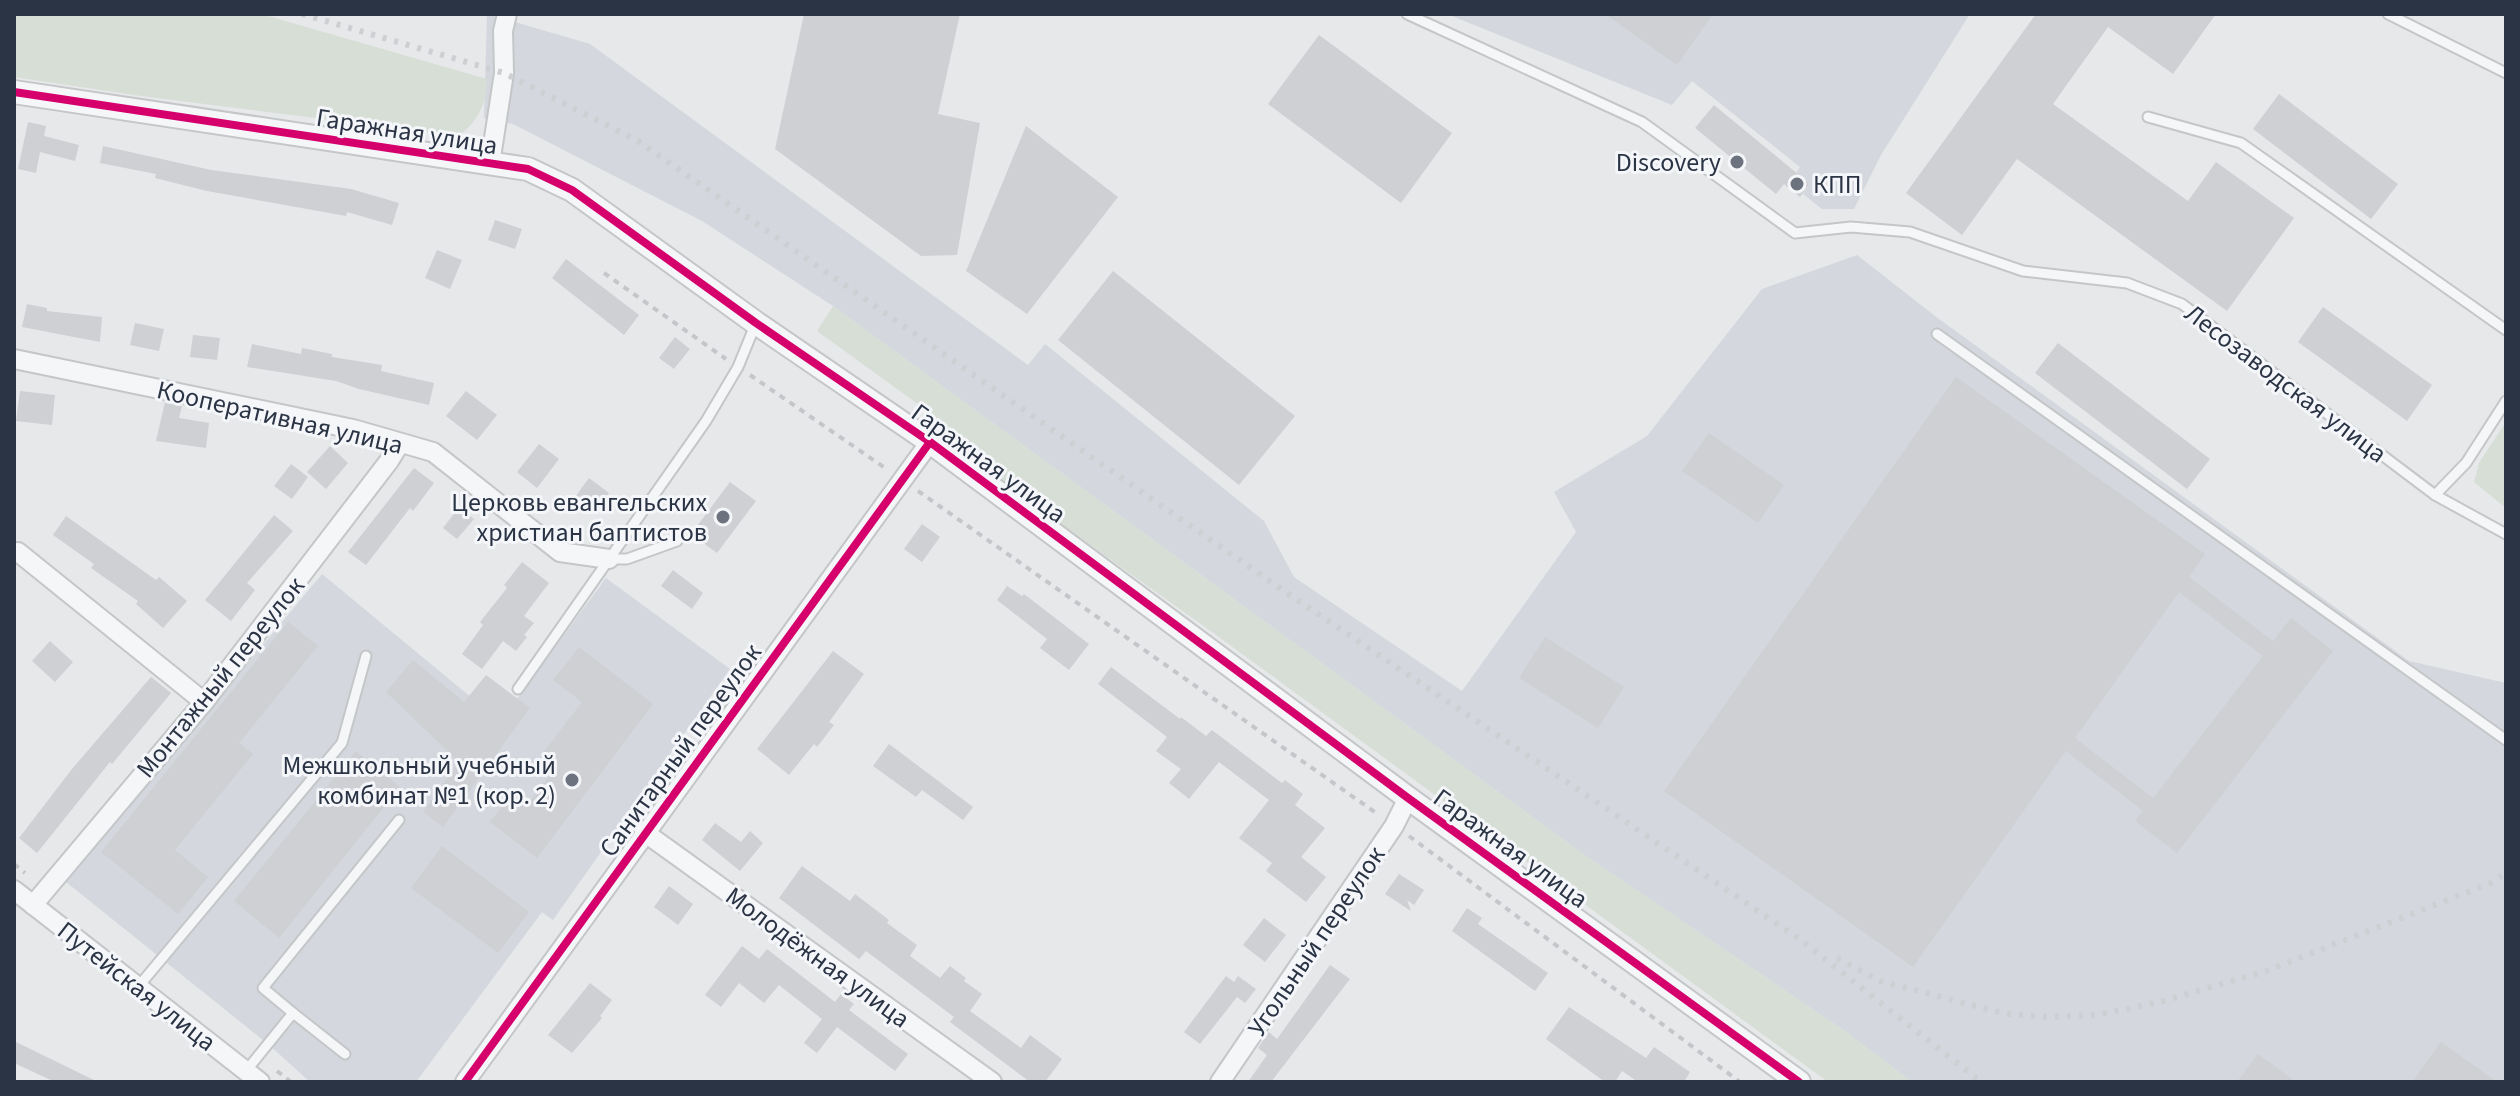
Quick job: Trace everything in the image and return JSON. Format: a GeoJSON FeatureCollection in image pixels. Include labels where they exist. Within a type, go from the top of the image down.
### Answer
{"type":"FeatureCollection","features":[{"type":"Feature","properties":{"kind":"street"},"geometry":{"type":"LineString","coordinates":[[490,164],[504,73],[503,31],[507,14]]}},
{"type":"Feature","properties":{"kind":"street","name":"Гаражная улица"},"geometry":{"type":"LineString","coordinates":[[14,92],[528,169],[572,190],[756,323],[930,442],[1408,798],[1799,1082]]}},
{"type":"Feature","properties":{"kind":"street","name":"Кооперативная улица"},"geometry":{"type":"LineString","coordinates":[[14,359],[353,429],[433,452],[560,552],[609,559]]}},
{"type":"Feature","properties":{"kind":"street","name":"Санитарный переулок"},"geometry":{"type":"LineString","coordinates":[[465,1082],[930,442]]}},
{"type":"Feature","properties":{"kind":"street","name":"Монтажный переулок"},"geometry":{"type":"LineString","coordinates":[[33,905],[204,702],[400,443]]}},
{"type":"Feature","properties":{"kind":"street"},"geometry":{"type":"LineString","coordinates":[[18,552],[204,702]]}},
{"type":"Feature","properties":{"kind":"street","name":"Угольный переулок"},"geometry":{"type":"LineString","coordinates":[[1220,1082],[1394,826],[1408,798]]}},
{"type":"Feature","properties":{"kind":"street","name":"Молодёжная улица"},"geometry":{"type":"LineString","coordinates":[[644,832],[992,1082]]}},
{"type":"Feature","properties":{"kind":"street","name":"Путейская улица"},"geometry":{"type":"LineString","coordinates":[[14,890],[253,1076]]}},
{"type":"Feature","properties":{"kind":"lane","name":"Лесозаводская улица"},"geometry":{"type":"LineString","coordinates":[[1407,14],[1642,122],[1795,233],[1851,227],[1910,232],[2023,271],[2127,283],[2182,304],[2435,495],[2506,534]]}},
{"type":"Feature","properties":{"kind":"lane"},"geometry":{"type":"LineString","coordinates":[[2388,14],[2506,73]]}},
{"type":"Feature","properties":{"kind":"lane"},"geometry":{"type":"LineString","coordinates":[[2148,117],[2241,143],[2506,330]]}},
{"type":"Feature","properties":{"kind":"lane"},"geometry":{"type":"LineString","coordinates":[[518,689],[706,421],[738,367],[756,323]]}},
{"type":"Feature","properties":{"kind":"lane"},"geometry":{"type":"LineString","coordinates":[[1937,334],[2506,740]]}},
{"type":"Feature","properties":{"kind":"lane"},"geometry":{"type":"LineString","coordinates":[[2435,495],[2466,463],[2506,401]]}},
{"type":"Feature","properties":{"kind":"lane"},"geometry":{"type":"LineString","coordinates":[[609,559],[627,559],[677,541]]}},
{"type":"Feature","properties":{"kind":"lane"},"geometry":{"type":"LineString","coordinates":[[138,987],[342,743],[366,656]]}},
{"type":"Feature","properties":{"kind":"lane"},"geometry":{"type":"LineString","coordinates":[[345,1054],[263,988],[399,820]]}},
{"type":"Feature","properties":{"kind":"lane"},"geometry":{"type":"LineString","coordinates":[[253,1076],[293,1013]]}},
{"type":"Feature","properties":{"kind":"path"},"geometry":{"type":"LineString","coordinates":[[604,273],[1394,826],[1740,1082]]}},
{"type":"Feature","properties":{"kind":"shaded area"},"geometry":{"type":"Polygon","coordinates":[[[14,14],[261,14],[487,79],[485,96],[472,124],[459,136],[14,77],[14,14]]]}},
{"type":"Feature","properties":{"kind":"shaded area"},"geometry":{"type":"Polygon","coordinates":[[[487,14],[590,44],[1028,365],[1045,344],[1264,521],[1294,577],[1462,691],[1576,532],[1554,492],[1647,436],[1762,289],[1857,255],[1935,316],[2409,661],[2506,683],[2506,1082],[1912,1082],[1845,1031],[1586,856],[833,306],[702,221],[513,124],[484,118],[487,14]]]}},
{"type":"Feature","properties":{"kind":"shaded area"},"geometry":{"type":"Polygon","coordinates":[[[1447,14],[1970,14],[1881,155],[1854,209],[1822,209],[1803,194],[1810,184],[1796,173],[1800,167],[1692,81],[1672,105],[1447,14]]]}},
{"type":"Feature","properties":{"kind":"shaded area"},"geometry":{"type":"Polygon","coordinates":[[[833,306],[1586,856],[1845,1031],[1912,1082],[1828,1082],[1212,632],[950,445],[933,415],[817,331],[833,306]]]}},
{"type":"Feature","properties":{"kind":"shaded area"},"geometry":{"type":"Polygon","coordinates":[[[2506,422],[2506,508],[2474,482],[2479,463],[2506,422]]]}},
{"type":"Feature","properties":{"kind":"shaded area"},"geometry":{"type":"Polygon","coordinates":[[[322,574],[484,708],[517,699],[606,578],[730,669],[553,920],[542,912],[416,1082],[310,1082],[268,1044],[66,882],[322,574]]]}},
{"type":"Feature","properties":{"kind":"building"},"geometry":{"type":"Polygon","coordinates":[[[804,14],[960,14],[938,114],[980,123],[957,255],[921,256],[775,149],[804,14]]]}},
{"type":"Feature","properties":{"kind":"building"},"geometry":{"type":"Polygon","coordinates":[[[1605,14],[1713,14],[1677,65],[1605,14]]]}},
{"type":"Feature","properties":{"kind":"building"},"geometry":{"type":"Polygon","coordinates":[[[2036,14],[2216,14],[2173,74],[2108,27],[2053,104],[2188,201],[2216,162],[2294,218],[2227,311],[2017,159],[1962,235],[1906,193],[2036,14]]]}},
{"type":"Feature","properties":{"kind":"building"},"geometry":{"type":"Polygon","coordinates":[[[1319,35],[1452,133],[1401,203],[1268,104],[1319,35]]]}},
{"type":"Feature","properties":{"kind":"building"},"geometry":{"type":"Polygon","coordinates":[[[2279,94],[2398,184],[2371,219],[2253,129],[2279,94]]]}},
{"type":"Feature","properties":{"kind":"building"},"geometry":{"type":"Polygon","coordinates":[[[1714,105],[1810,184],[1800,197],[1784,184],[1776,194],[1695,128],[1714,105]]]}},
{"type":"Feature","properties":{"kind":"building"},"geometry":{"type":"Polygon","coordinates":[[[28,122],[46,126],[44,136],[79,145],[75,161],[40,152],[36,173],[18,169],[28,122]]]}},
{"type":"Feature","properties":{"kind":"building"},"geometry":{"type":"Polygon","coordinates":[[[1026,126],[1118,197],[1027,314],[966,271],[1026,126]]]}},
{"type":"Feature","properties":{"kind":"building"},"geometry":{"type":"Polygon","coordinates":[[[103,146],[211,170],[351,189],[399,203],[392,225],[347,212],[346,216],[207,191],[155,178],[156,174],[100,163],[103,146]]]}},
{"type":"Feature","properties":{"kind":"building"},"geometry":{"type":"Polygon","coordinates":[[[495,220],[522,229],[515,249],[488,240],[495,220]]]}},
{"type":"Feature","properties":{"kind":"building"},"geometry":{"type":"Polygon","coordinates":[[[437,250],[462,260],[450,289],[425,278],[437,250]]]}},
{"type":"Feature","properties":{"kind":"building"},"geometry":{"type":"Polygon","coordinates":[[[566,259],[639,315],[624,335],[552,278],[566,259]]]}},
{"type":"Feature","properties":{"kind":"building"},"geometry":{"type":"Polygon","coordinates":[[[1113,271],[1295,416],[1239,485],[1058,340],[1113,271]]]}},
{"type":"Feature","properties":{"kind":"building"},"geometry":{"type":"Polygon","coordinates":[[[27,304],[47,308],[47,311],[102,317],[100,342],[22,327],[27,304]]]}},
{"type":"Feature","properties":{"kind":"building"},"geometry":{"type":"Polygon","coordinates":[[[2323,307],[2432,385],[2407,421],[2298,342],[2323,307]]]}},
{"type":"Feature","properties":{"kind":"building"},"geometry":{"type":"Polygon","coordinates":[[[135,323],[164,329],[159,351],[130,345],[135,323]]]}},
{"type":"Feature","properties":{"kind":"building"},"geometry":{"type":"Polygon","coordinates":[[[193,335],[220,338],[217,360],[190,357],[193,335]]]}},
{"type":"Feature","properties":{"kind":"building"},"geometry":{"type":"Polygon","coordinates":[[[675,337],[690,349],[674,369],[659,358],[675,337]]]}},
{"type":"Feature","properties":{"kind":"building"},"geometry":{"type":"Polygon","coordinates":[[[2058,343],[2210,459],[2187,489],[2035,373],[2058,343]]]}},
{"type":"Feature","properties":{"kind":"building"},"geometry":{"type":"Polygon","coordinates":[[[252,344],[301,354],[302,348],[332,354],[332,357],[382,365],[381,371],[434,383],[429,405],[336,381],[247,367],[252,344]]]}},
{"type":"Feature","properties":{"kind":"building"},"geometry":{"type":"Polygon","coordinates":[[[1956,377],[2205,554],[2189,577],[2273,641],[2291,618],[2333,651],[2177,853],[2135,821],[2143,811],[2066,751],[1913,967],[1664,791],[1956,377]],[[2179,592],[2075,738],[2153,798],[2263,656],[2179,592]]]}},
{"type":"Feature","properties":{"kind":"building"},"geometry":{"type":"Polygon","coordinates":[[[20,391],[55,395],[52,425],[16,421],[20,391]]]}},
{"type":"Feature","properties":{"kind":"building"},"geometry":{"type":"Polygon","coordinates":[[[466,391],[497,415],[477,440],[446,416],[466,391]]]}},
{"type":"Feature","properties":{"kind":"building"},"geometry":{"type":"Polygon","coordinates":[[[165,402],[182,406],[179,418],[209,423],[206,448],[156,441],[165,402]]]}},
{"type":"Feature","properties":{"kind":"building"},"geometry":{"type":"Polygon","coordinates":[[[1709,433],[1784,485],[1758,523],[1682,471],[1709,433]]]}},
{"type":"Feature","properties":{"kind":"building"},"geometry":{"type":"Polygon","coordinates":[[[539,444],[559,459],[537,488],[517,472],[539,444]]]}},
{"type":"Feature","properties":{"kind":"building"},"geometry":{"type":"Polygon","coordinates":[[[330,446],[348,463],[326,489],[307,472],[330,446]]]}},
{"type":"Feature","properties":{"kind":"building"},"geometry":{"type":"Polygon","coordinates":[[[291,464],[308,477],[292,499],[274,486],[291,464]]]}},
{"type":"Feature","properties":{"kind":"building"},"geometry":{"type":"Polygon","coordinates":[[[414,468],[434,483],[413,511],[410,508],[366,565],[348,552],[414,468]]]}},
{"type":"Feature","properties":{"kind":"building"},"geometry":{"type":"Polygon","coordinates":[[[589,478],[609,493],[595,512],[575,497],[589,478]]]}},
{"type":"Feature","properties":{"kind":"building","name":"Церковь евангельских христиан баптистов"},"geometry":{"type":"Polygon","coordinates":[[[730,482],[756,501],[717,553],[691,534],[730,482]]]}},
{"type":"Feature","properties":{"kind":"building"},"geometry":{"type":"Polygon","coordinates":[[[459,507],[474,519],[457,539],[443,528],[459,507]]]}},
{"type":"Feature","properties":{"kind":"building"},"geometry":{"type":"Polygon","coordinates":[[[274,515],[293,531],[247,583],[255,590],[231,621],[205,600],[274,515]]]}},
{"type":"Feature","properties":{"kind":"building"},"geometry":{"type":"Polygon","coordinates":[[[66,516],[156,580],[159,577],[187,601],[163,628],[136,604],[138,601],[91,568],[94,564],[53,535],[66,516]]]}},
{"type":"Feature","properties":{"kind":"building"},"geometry":{"type":"Polygon","coordinates":[[[922,524],[940,537],[922,562],[904,549],[922,524]]]}},
{"type":"Feature","properties":{"kind":"building"},"geometry":{"type":"Polygon","coordinates":[[[522,562],[549,583],[524,616],[534,623],[524,635],[527,637],[516,651],[503,641],[482,669],[462,654],[483,625],[480,622],[507,588],[504,585],[522,562]]]}},
{"type":"Feature","properties":{"kind":"building"},"geometry":{"type":"Polygon","coordinates":[[[673,570],[703,593],[692,609],[661,586],[673,570]]]}},
{"type":"Feature","properties":{"kind":"building"},"geometry":{"type":"Polygon","coordinates":[[[1007,586],[1022,596],[1024,594],[1089,644],[1069,670],[1040,648],[1047,639],[997,600],[1007,586]]]}},
{"type":"Feature","properties":{"kind":"building"},"geometry":{"type":"Polygon","coordinates":[[[288,622],[318,646],[239,743],[253,754],[175,850],[208,877],[178,914],[101,852],[288,622]]]}},
{"type":"Feature","properties":{"kind":"building"},"geometry":{"type":"Polygon","coordinates":[[[1545,637],[1624,687],[1598,728],[1519,678],[1545,637]]]}},
{"type":"Feature","properties":{"kind":"building"},"geometry":{"type":"Polygon","coordinates":[[[50,641],[73,662],[55,682],[32,661],[50,641]]]}},
{"type":"Feature","properties":{"kind":"building"},"geometry":{"type":"Polygon","coordinates":[[[579,647],[653,704],[537,858],[490,822],[512,794],[527,805],[558,765],[542,754],[582,702],[553,680],[579,647]]]}},
{"type":"Feature","properties":{"kind":"building"},"geometry":{"type":"Polygon","coordinates":[[[833,651],[864,674],[829,722],[834,725],[789,775],[757,749],[833,651]]]}},
{"type":"Feature","properties":{"kind":"building"},"geometry":{"type":"Polygon","coordinates":[[[413,660],[464,702],[486,675],[530,708],[443,827],[423,812],[459,762],[386,692],[413,660]]]}},
{"type":"Feature","properties":{"kind":"building"},"geometry":{"type":"Polygon","coordinates":[[[1111,667],[1180,719],[1206,736],[1212,730],[1282,783],[1285,780],[1303,794],[1295,805],[1325,828],[1301,857],[1326,877],[1306,902],[1266,871],[1272,863],[1239,838],[1269,800],[1219,762],[1189,799],[1169,783],[1181,769],[1156,751],[1167,737],[1098,684],[1111,667]]]}},
{"type":"Feature","properties":{"kind":"building"},"geometry":{"type":"Polygon","coordinates":[[[151,677],[171,693],[112,764],[110,762],[37,853],[19,838],[72,769],[151,677]]]}},
{"type":"Feature","properties":{"kind":"building"},"geometry":{"type":"Polygon","coordinates":[[[889,744],[973,807],[963,820],[922,790],[916,797],[873,766],[889,744]]]}},
{"type":"Feature","properties":{"kind":"building"},"geometry":{"type":"Polygon","coordinates":[[[356,751],[400,787],[279,938],[234,901],[356,751]]]}},
{"type":"Feature","properties":{"kind":"building"},"geometry":{"type":"Polygon","coordinates":[[[715,823],[741,842],[750,831],[763,843],[740,871],[702,840],[715,823]]]}},
{"type":"Feature","properties":{"kind":"building"},"geometry":{"type":"Polygon","coordinates":[[[442,846],[529,912],[498,953],[411,888],[442,846]]]}},
{"type":"Feature","properties":{"kind":"building"},"geometry":{"type":"Polygon","coordinates":[[[802,866],[850,901],[855,894],[889,920],[887,923],[917,945],[910,956],[940,978],[950,966],[966,978],[964,981],[982,994],[970,1011],[1021,1048],[1030,1035],[1062,1059],[1045,1082],[1030,1082],[950,1022],[954,1017],[866,951],[859,959],[779,898],[802,866]]]}},
{"type":"Feature","properties":{"kind":"building"},"geometry":{"type":"Polygon","coordinates":[[[1399,874],[1424,890],[1414,905],[1407,900],[1411,911],[1385,894],[1399,874]]]}},
{"type":"Feature","properties":{"kind":"building"},"geometry":{"type":"Polygon","coordinates":[[[669,886],[693,904],[678,925],[654,907],[669,886]]]}},
{"type":"Feature","properties":{"kind":"building"},"geometry":{"type":"Polygon","coordinates":[[[1467,908],[1482,918],[1478,924],[1548,973],[1535,991],[1452,931],[1467,908]]]}},
{"type":"Feature","properties":{"kind":"building"},"geometry":{"type":"Polygon","coordinates":[[[1264,918],[1286,935],[1265,962],[1243,945],[1264,918]]]}},
{"type":"Feature","properties":{"kind":"building"},"geometry":{"type":"Polygon","coordinates":[[[742,946],[759,959],[767,949],[835,1002],[841,994],[854,1004],[849,1010],[908,1054],[895,1071],[837,1027],[817,1053],[804,1043],[822,1019],[779,985],[764,1003],[739,983],[721,1007],[705,995],[742,946]]]}},
{"type":"Feature","properties":{"kind":"building"},"geometry":{"type":"Polygon","coordinates":[[[1330,965],[1350,979],[1271,1082],[1248,1082],[1267,1055],[1258,1048],[1264,1039],[1269,1032],[1277,1039],[1330,965]]]}},
{"type":"Feature","properties":{"kind":"building"},"geometry":{"type":"Polygon","coordinates":[[[1226,976],[1234,982],[1238,976],[1256,989],[1245,1003],[1237,997],[1200,1044],[1184,1032],[1226,976]]]}},
{"type":"Feature","properties":{"kind":"building"},"geometry":{"type":"Polygon","coordinates":[[[590,983],[612,1000],[600,1016],[602,1018],[572,1053],[548,1035],[590,983]]]}},
{"type":"Feature","properties":{"kind":"building"},"geometry":{"type":"Polygon","coordinates":[[[1569,1007],[1646,1058],[1654,1047],[1690,1072],[1684,1082],[1638,1082],[1622,1071],[1615,1082],[1605,1082],[1546,1039],[1569,1007]]]}},
{"type":"Feature","properties":{"kind":"building"},"geometry":{"type":"Polygon","coordinates":[[[14,1041],[98,1082],[55,1082],[14,1063],[14,1041]]]}},
{"type":"Feature","properties":{"kind":"building"},"geometry":{"type":"Polygon","coordinates":[[[2441,1042],[2497,1082],[2412,1082],[2441,1042]]]}},
{"type":"Feature","properties":{"kind":"building"},"geometry":{"type":"Polygon","coordinates":[[[2258,1054],[2296,1082],[2237,1082],[2258,1054]]]}},
{"type":"Feature","properties":{"kind":"railway"},"geometry":{"type":"LineString","coordinates":[[302,14],[504,73],[638,141],[1284,591],[1801,940],[1981,1082]]}},
{"type":"Feature","properties":{"kind":"railway"},"geometry":{"type":"LineString","coordinates":[[1837,958],[1880,981],[2006,1014],[2049,1017],[2096,1015],[2160,1002],[2266,971],[2491,883],[2506,873]]}},
{"type":"Feature","properties":{"kind":"cycle path"},"geometry":{"type":"LineString","coordinates":[[14,92],[528,169],[572,190],[756,323],[930,442],[1408,798],[1799,1082]]}},
{"type":"Feature","properties":{"kind":"cycle path"},"geometry":{"type":"LineString","coordinates":[[465,1082],[930,442]]}},
{"type":"Feature","properties":{"kind":"place","name":"Discovery"},"geometry":{"type":"Point","coordinates":[1737,162]}},
{"type":"Feature","properties":{"kind":"place","name":"КПП"},"geometry":{"type":"Point","coordinates":[1797,184]}},
{"type":"Feature","properties":{"kind":"place","name":"Церковь евангельских христиан баптистов"},"geometry":{"type":"Point","coordinates":[723,517]}},
{"type":"Feature","properties":{"kind":"place","name":"Межшкольный учебный комбинат №1 (кор. 2)"},"geometry":{"type":"Point","coordinates":[572,780]}}]}
